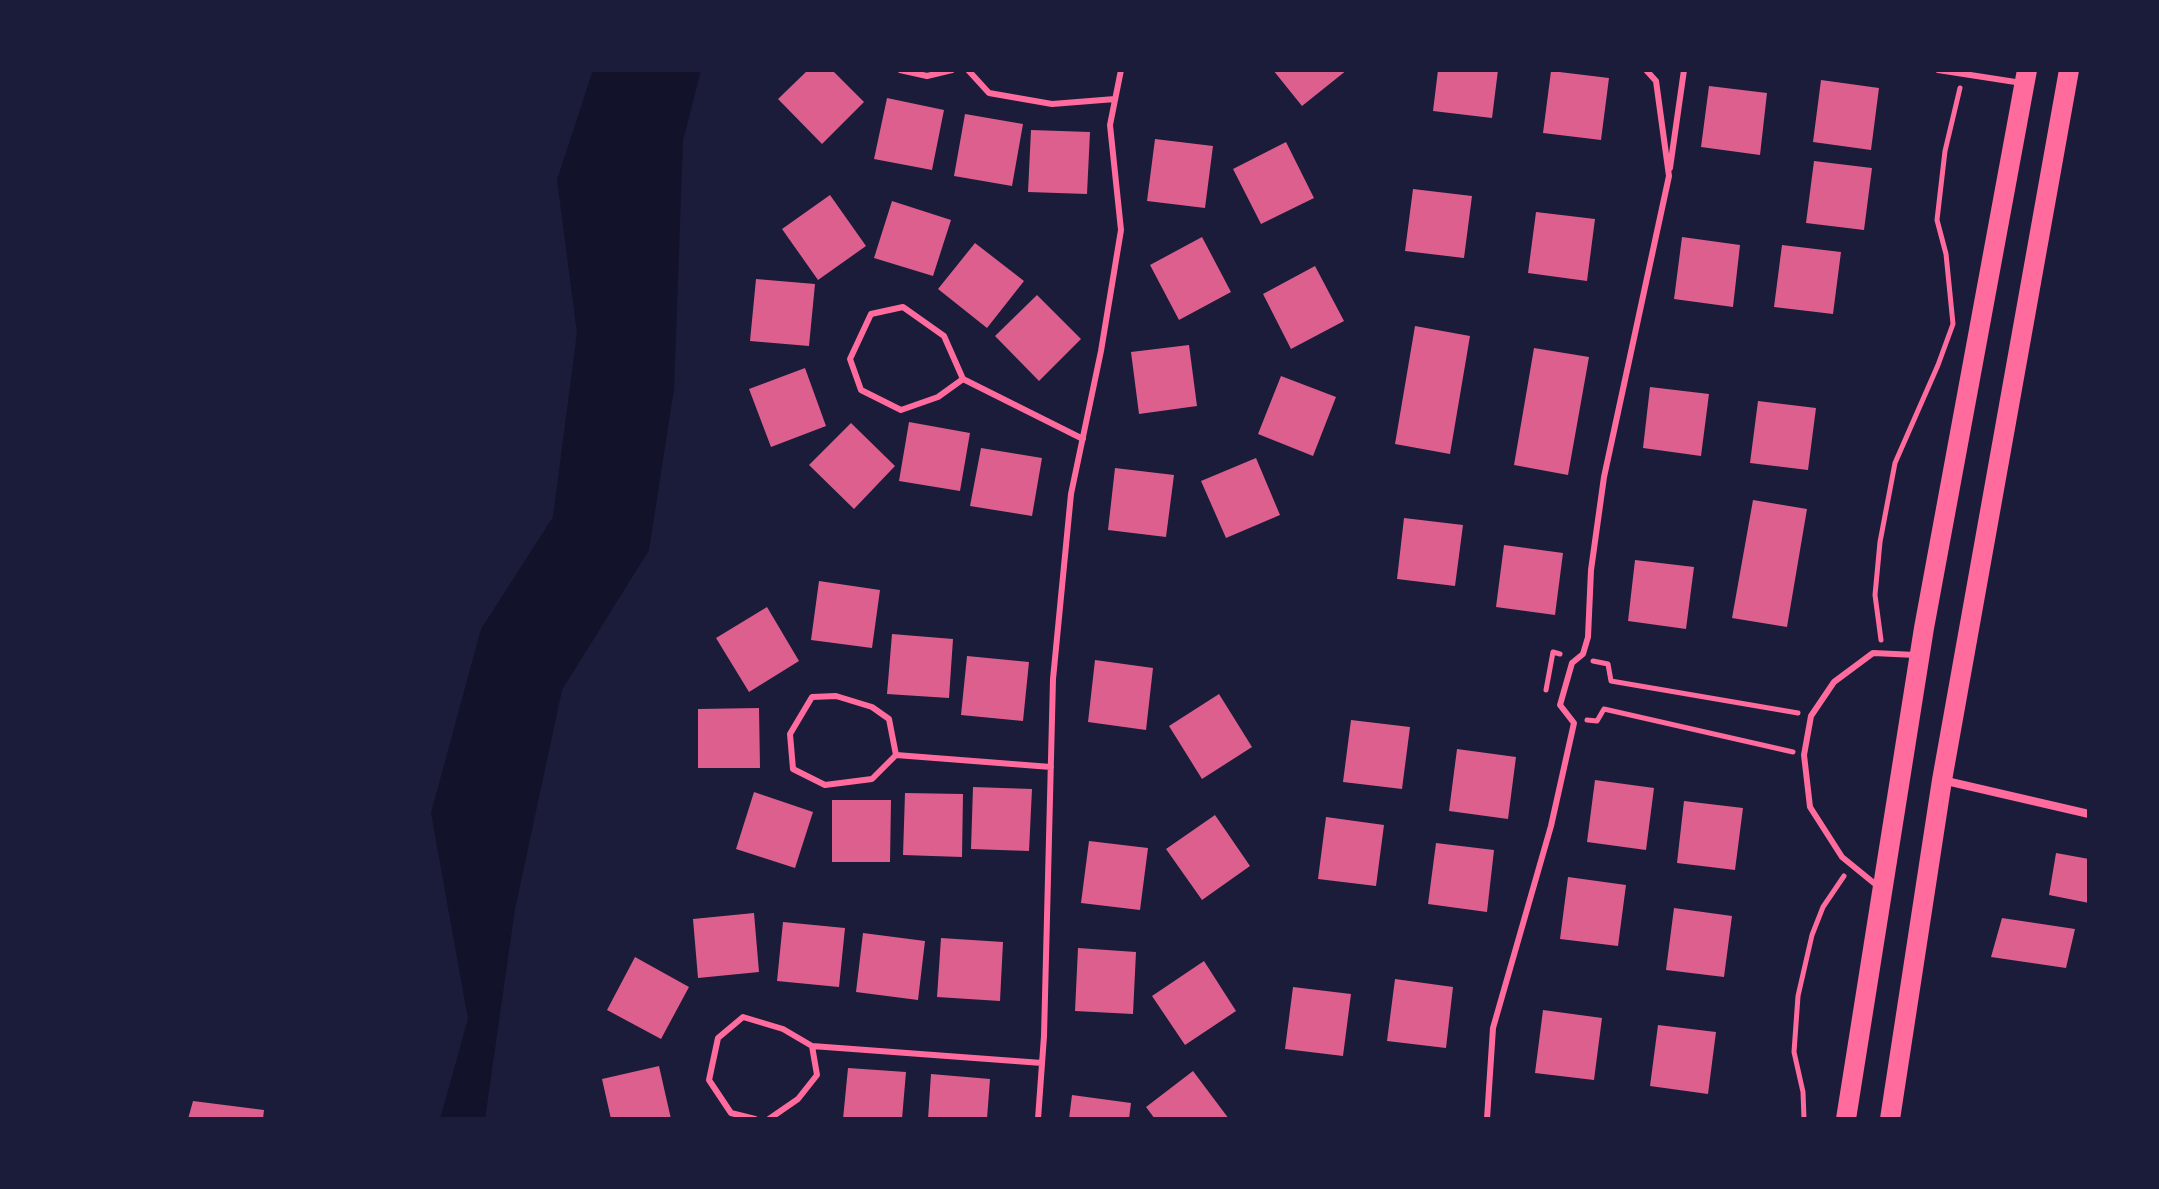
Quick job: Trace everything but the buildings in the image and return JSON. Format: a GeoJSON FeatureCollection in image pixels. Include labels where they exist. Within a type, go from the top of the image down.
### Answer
{"type":"FeatureCollection","features":[{"type":"Feature","properties":{"kind":"main road"},"geometry":{"type":"LineString","coordinates":[[1890,1119],[1942,780],[2069,70]]}},
{"type":"Feature","properties":{"kind":"main road"},"geometry":{"type":"LineString","coordinates":[[1846,1119],[1919,655],[2026,77]]}},
{"type":"Feature","properties":{"kind":"street"},"geometry":{"type":"LineString","coordinates":[[1942,780],[2089,814]]}},
{"type":"Feature","properties":{"kind":"lane"},"geometry":{"type":"LineString","coordinates":[[900,70],[927,76],[952,70]]}},
{"type":"Feature","properties":{"kind":"lane"},"geometry":{"type":"LineString","coordinates":[[968,70],[989,93],[1052,104],[1115,99]]}},
{"type":"Feature","properties":{"kind":"lane"},"geometry":{"type":"LineString","coordinates":[[1038,1119],[1053,679],[1069,510],[1101,351],[1121,230],[1110,125],[1121,70]]}},
{"type":"Feature","properties":{"kind":"lane"},"geometry":{"type":"LineString","coordinates":[[1646,70],[1656,81],[1669,176]]}},
{"type":"Feature","properties":{"kind":"lane"},"geometry":{"type":"LineString","coordinates":[[1487,1119],[1493,1028],[1551,826],[1574,723],[1560,705],[1572,663],[1583,654],[1588,637],[1591,570],[1604,477],[1669,176],[1684,70]]}},
{"type":"Feature","properties":{"kind":"lane"},"geometry":{"type":"LineString","coordinates":[[1938,70],[2026,77]]}},
{"type":"Feature","properties":{"kind":"lane"},"geometry":{"type":"LineString","coordinates":[[963,379],[938,397],[901,410],[861,390],[850,359],[871,314],[903,307],[944,336],[963,379],[1083,439]]}},
{"type":"Feature","properties":{"kind":"lane"},"geometry":{"type":"LineString","coordinates":[[1881,890],[1842,857],[1810,807],[1804,755],[1811,716],[1834,682],[1873,653],[1919,655]]}},
{"type":"Feature","properties":{"kind":"lane"},"geometry":{"type":"LineString","coordinates":[[896,755],[889,719],[872,707],[836,696],[812,697],[790,734],[793,769],[825,785],[872,779],[896,755],[1051,767]]}},
{"type":"Feature","properties":{"kind":"lane"},"geometry":{"type":"LineString","coordinates":[[755,1119],[731,1113],[709,1080],[718,1038],[743,1017],[783,1029],[812,1046],[1042,1063]]}},
{"type":"Feature","properties":{"kind":"lane"},"geometry":{"type":"LineString","coordinates":[[769,1119],[798,1099],[817,1075],[812,1046]]}},
{"type":"Feature","properties":{"kind":"path"},"geometry":{"type":"LineString","coordinates":[[1883,653],[1875,595],[1880,542],[1895,463],[1953,324],[1946,254],[1937,220],[1945,151],[1963,74]]}},
{"type":"Feature","properties":{"kind":"path"},"geometry":{"type":"LineString","coordinates":[[1545,696],[1553,652],[1608,664],[1611,681],[1811,716]]}},
{"type":"Feature","properties":{"kind":"path"},"geometry":{"type":"LineString","coordinates":[[1569,717],[1597,721],[1604,709],[1804,755]]}},
{"type":"Feature","properties":{"kind":"path"},"geometry":{"type":"LineString","coordinates":[[1804,1119],[1803,1092],[1794,1052],[1798,996],[1812,935],[1823,907],[1852,865]]}},
{"type":"Feature","properties":{"kind":"shaded area"},"geometry":{"type":"Polygon","coordinates":[[[593,70],[701,70],[683,141],[674,389],[649,550],[562,690],[515,909],[485,1119],[440,1119],[468,1019],[431,813],[481,629],[553,517],[577,333],[557,180],[593,70]]]}}]}
